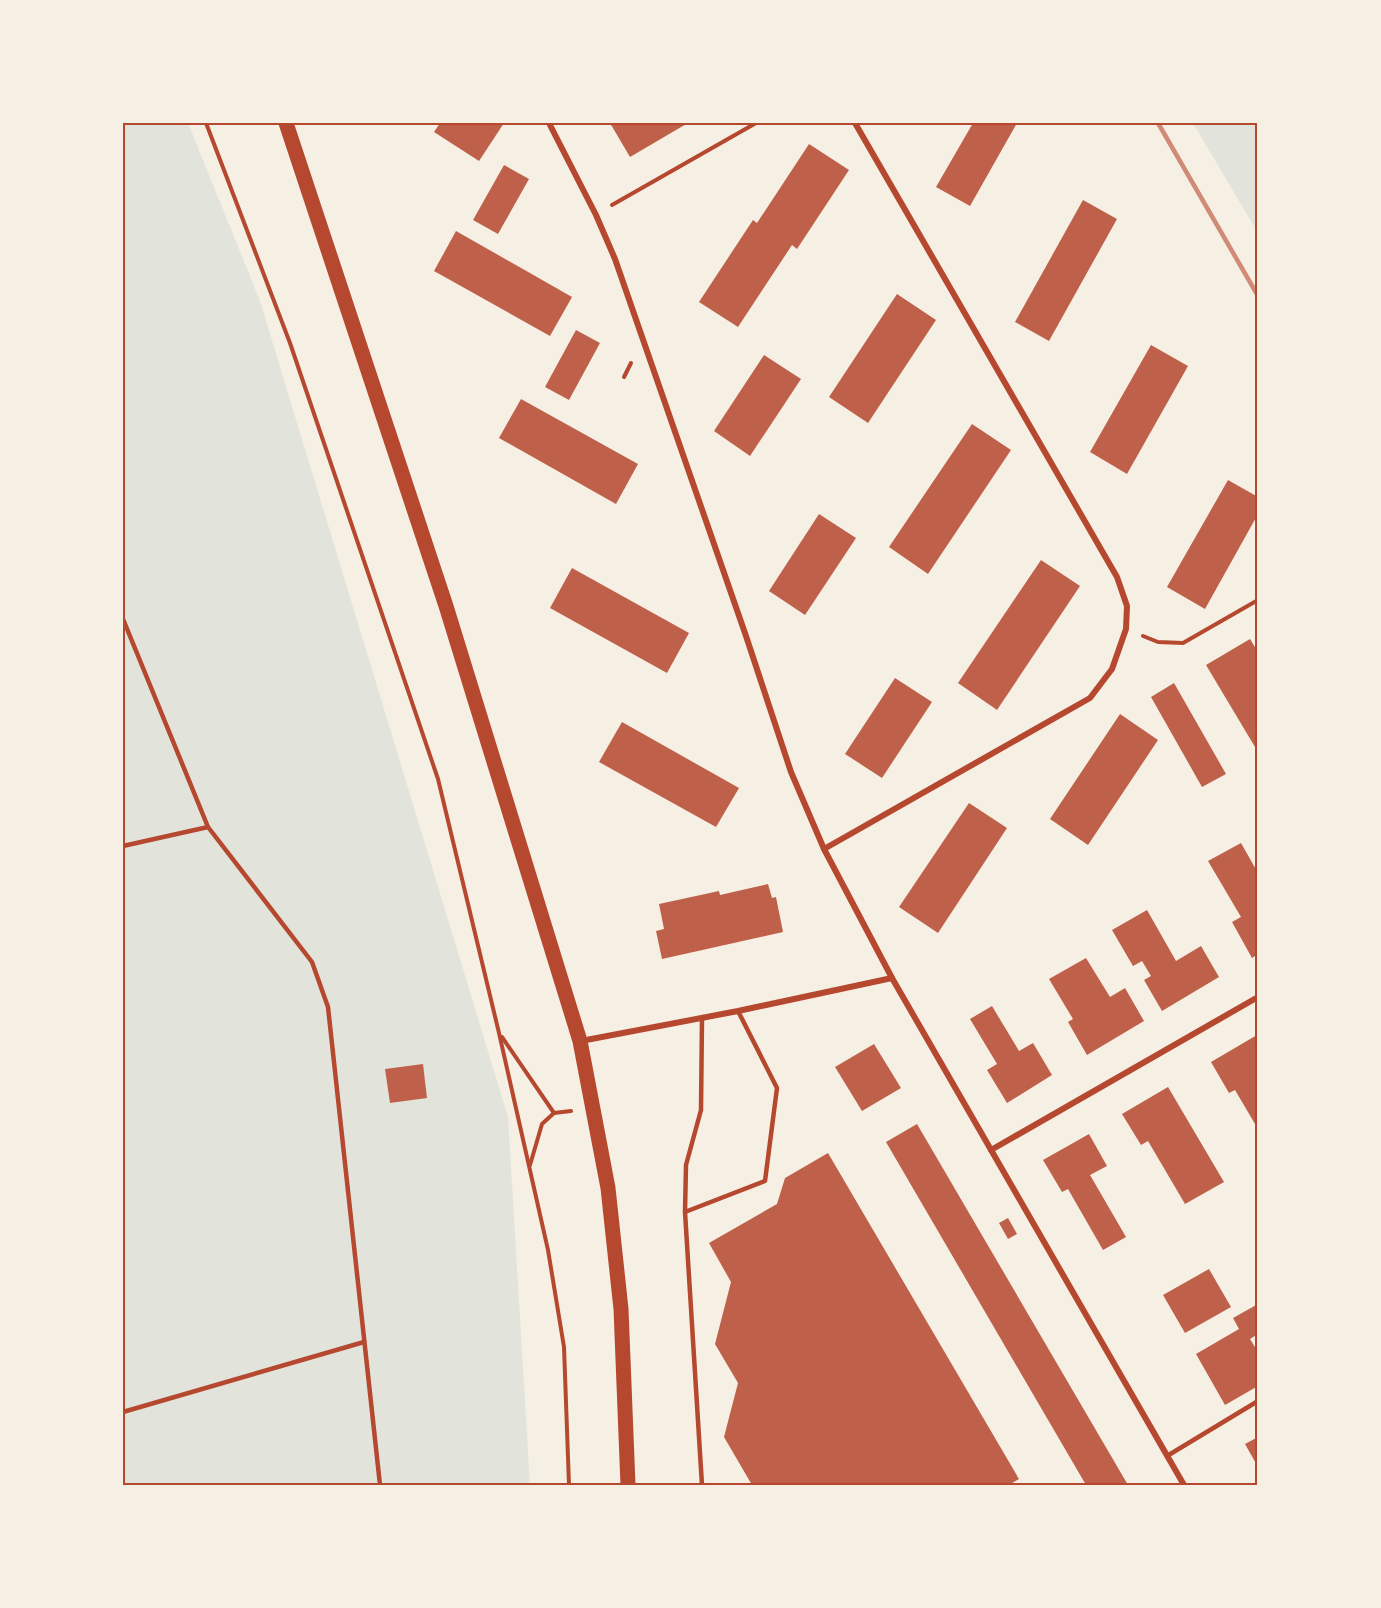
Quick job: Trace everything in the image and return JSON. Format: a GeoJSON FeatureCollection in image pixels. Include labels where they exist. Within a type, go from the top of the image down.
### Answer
{"type":"FeatureCollection","features":[{"type":"Feature","properties":{"kind":"main road"},"geometry":{"type":"LineString","coordinates":[[285,123],[446,606],[580,1041],[608,1188],[621,1309],[628,1485]]}},
{"type":"Feature","properties":{"kind":"street"},"geometry":{"type":"LineString","coordinates":[[549,123],[596,214],[615,259],[791,772],[824,849],[892,978],[1184,1485]]}},
{"type":"Feature","properties":{"kind":"street"},"geometry":{"type":"LineString","coordinates":[[824,849],[1090,698],[1112,669],[1126,629],[1127,606],[1118,577],[855,123]]}},
{"type":"Feature","properties":{"kind":"street"},"geometry":{"type":"LineString","coordinates":[[580,1041],[738,1011],[892,978]]}},
{"type":"Feature","properties":{"kind":"street"},"geometry":{"type":"LineString","coordinates":[[991,1150],[1258,997]]}},
{"type":"Feature","properties":{"kind":"lane"},"geometry":{"type":"LineString","coordinates":[[123,619],[208,827],[312,962],[328,1007],[380,1485]]}},
{"type":"Feature","properties":{"kind":"lane"},"geometry":{"type":"LineString","coordinates":[[123,846],[208,827]]}},
{"type":"Feature","properties":{"kind":"lane"},"geometry":{"type":"LineString","coordinates":[[686,1212],[765,1181],[777,1088],[738,1011]]}},
{"type":"Feature","properties":{"kind":"lane"},"geometry":{"type":"LineString","coordinates":[[702,1018],[701,1110],[686,1165],[686,1212],[702,1485]]}},
{"type":"Feature","properties":{"kind":"lane"},"geometry":{"type":"LineString","coordinates":[[123,1412],[364,1342]]}},
{"type":"Feature","properties":{"kind":"lane"},"geometry":{"type":"LineString","coordinates":[[1167,1456],[1258,1401]]}},
{"type":"Feature","properties":{"kind":"path"},"geometry":{"type":"LineString","coordinates":[[207,123],[290,343],[438,779],[548,1250],[564,1347],[569,1485]]}},
{"type":"Feature","properties":{"kind":"path"},"geometry":{"type":"LineString","coordinates":[[596,214],[756,123]]}},
{"type":"Feature","properties":{"kind":"path"},"geometry":{"type":"LineString","coordinates":[[1126,629],[1158,642],[1183,643],[1258,600]]}},
{"type":"Feature","properties":{"kind":"path"},"geometry":{"type":"LineString","coordinates":[[499,1033],[554,1113]]}},
{"type":"Feature","properties":{"kind":"path"},"geometry":{"type":"LineString","coordinates":[[529,1167],[542,1124],[554,1113],[593,1109]]}},
{"type":"Feature","properties":{"kind":"shaded area"},"geometry":{"type":"Polygon","coordinates":[[[123,123],[188,123],[260,301],[508,1117],[530,1485],[123,1485],[123,123]]]}},
{"type":"Feature","properties":{"kind":"shaded area"},"geometry":{"type":"Polygon","coordinates":[[[1193,123],[1258,123],[1258,233],[1193,123]]]}},
{"type":"Feature","properties":{"kind":"building"},"geometry":{"type":"Polygon","coordinates":[[[440,123],[504,123],[479,161],[434,132],[440,123]]]}},
{"type":"Feature","properties":{"kind":"building"},"geometry":{"type":"Polygon","coordinates":[[[610,123],[688,123],[630,157],[610,123]]]}},
{"type":"Feature","properties":{"kind":"building"},"geometry":{"type":"Polygon","coordinates":[[[973,123],[1017,123],[970,206],[936,187],[973,123]]]}},
{"type":"Feature","properties":{"kind":"building"},"geometry":{"type":"Polygon","coordinates":[[[809,144],[849,170],[797,249],[792,245],[738,327],[699,302],[753,220],[757,223],[809,144]]]}},
{"type":"Feature","properties":{"kind":"building"},"geometry":{"type":"Polygon","coordinates":[[[504,165],[529,179],[498,234],[473,220],[504,165]]]}},
{"type":"Feature","properties":{"kind":"building"},"geometry":{"type":"Polygon","coordinates":[[[1083,200],[1117,219],[1049,341],[1015,322],[1083,200]]]}},
{"type":"Feature","properties":{"kind":"building"},"geometry":{"type":"Polygon","coordinates":[[[456,231],[572,297],[550,336],[434,271],[456,231]]]}},
{"type":"Feature","properties":{"kind":"building"},"geometry":{"type":"Polygon","coordinates":[[[897,294],[936,320],[868,423],[829,397],[897,294]]]}},
{"type":"Feature","properties":{"kind":"building"},"geometry":{"type":"Polygon","coordinates":[[[576,330],[600,343],[569,400],[545,387],[576,330]]]}},
{"type":"Feature","properties":{"kind":"building"},"geometry":{"type":"Polygon","coordinates":[[[1151,345],[1188,366],[1127,474],[1090,452],[1151,345]]]}},
{"type":"Feature","properties":{"kind":"building"},"geometry":{"type":"Polygon","coordinates":[[[764,355],[801,379],[750,456],[714,431],[764,355]]]}},
{"type":"Feature","properties":{"kind":"building"},"geometry":{"type":"Polygon","coordinates":[[[521,399],[638,464],[616,504],[499,438],[521,399]]]}},
{"type":"Feature","properties":{"kind":"building"},"geometry":{"type":"Polygon","coordinates":[[[972,424],[1011,450],[928,574],[889,547],[972,424]]]}},
{"type":"Feature","properties":{"kind":"building"},"geometry":{"type":"Polygon","coordinates":[[[1228,480],[1258,497],[1258,514],[1205,609],[1167,587],[1228,480]]]}},
{"type":"Feature","properties":{"kind":"building"},"geometry":{"type":"Polygon","coordinates":[[[819,514],[856,538],[805,615],[769,591],[819,514]]]}},
{"type":"Feature","properties":{"kind":"building"},"geometry":{"type":"Polygon","coordinates":[[[1041,560],[1080,586],[997,710],[958,683],[1041,560]]]}},
{"type":"Feature","properties":{"kind":"building"},"geometry":{"type":"Polygon","coordinates":[[[572,568],[689,633],[667,673],[550,608],[572,568]]]}},
{"type":"Feature","properties":{"kind":"building"},"geometry":{"type":"Polygon","coordinates":[[[1250,639],[1258,652],[1258,752],[1206,665],[1250,639]]]}},
{"type":"Feature","properties":{"kind":"building"},"geometry":{"type":"Polygon","coordinates":[[[895,678],[932,702],[882,778],[845,754],[895,678]]]}},
{"type":"Feature","properties":{"kind":"building"},"geometry":{"type":"Polygon","coordinates":[[[1174,683],[1226,774],[1202,787],[1151,697],[1174,683]]]}},
{"type":"Feature","properties":{"kind":"building"},"geometry":{"type":"Polygon","coordinates":[[[1120,714],[1158,740],[1088,845],[1050,819],[1120,714]]]}},
{"type":"Feature","properties":{"kind":"building"},"geometry":{"type":"Polygon","coordinates":[[[622,722],[739,788],[716,827],[599,762],[622,722]]]}},
{"type":"Feature","properties":{"kind":"building"},"geometry":{"type":"Polygon","coordinates":[[[969,803],[1007,828],[938,933],[899,907],[969,803]]]}},
{"type":"Feature","properties":{"kind":"building"},"geometry":{"type":"Polygon","coordinates":[[[1241,843],[1258,873],[1258,954],[1252,958],[1232,922],[1241,917],[1208,861],[1241,843]]]}},
{"type":"Feature","properties":{"kind":"building"},"geometry":{"type":"Polygon","coordinates":[[[768,884],[772,898],[776,897],[783,932],[662,959],[656,931],[664,929],[659,904],[719,891],[720,895],[768,884]]]}},
{"type":"Feature","properties":{"kind":"building"},"geometry":{"type":"Polygon","coordinates":[[[1147,910],[1176,961],[1201,946],[1219,977],[1162,1011],[1144,980],[1151,976],[1142,961],[1133,966],[1112,930],[1147,910]]]}},
{"type":"Feature","properties":{"kind":"building"},"geometry":{"type":"Polygon","coordinates":[[[1086,958],[1110,997],[1125,988],[1144,1021],[1087,1055],[1068,1022],[1073,1019],[1049,979],[1086,958]]]}},
{"type":"Feature","properties":{"kind":"building"},"geometry":{"type":"Polygon","coordinates":[[[992,1006],[1019,1051],[1033,1043],[1052,1075],[1007,1103],[987,1070],[997,1064],[970,1019],[992,1006]]]}},
{"type":"Feature","properties":{"kind":"building"},"geometry":{"type":"Polygon","coordinates":[[[1257,1035],[1258,1129],[1235,1090],[1229,1093],[1211,1062],[1257,1035]]]}},
{"type":"Feature","properties":{"kind":"building"},"geometry":{"type":"Polygon","coordinates":[[[874,1044],[901,1088],[862,1111],[835,1067],[874,1044]]]}},
{"type":"Feature","properties":{"kind":"building"},"geometry":{"type":"Polygon","coordinates":[[[423,1064],[427,1098],[390,1103],[385,1069],[423,1064]]]}},
{"type":"Feature","properties":{"kind":"building"},"geometry":{"type":"Polygon","coordinates":[[[1168,1087],[1224,1182],[1185,1204],[1148,1141],[1141,1145],[1122,1114],[1168,1087]]]}},
{"type":"Feature","properties":{"kind":"building"},"geometry":{"type":"Polygon","coordinates":[[[917,1124],[1128,1485],[1086,1485],[886,1142],[917,1124]]]}},
{"type":"Feature","properties":{"kind":"building"},"geometry":{"type":"Polygon","coordinates":[[[1089,1134],[1107,1166],[1090,1175],[1126,1237],[1103,1250],[1068,1189],[1062,1192],[1043,1160],[1089,1134]]]}},
{"type":"Feature","properties":{"kind":"building"},"geometry":{"type":"Polygon","coordinates":[[[828,1153],[1019,1479],[1009,1485],[752,1485],[724,1437],[738,1383],[715,1344],[731,1282],[709,1243],[777,1204],[785,1178],[828,1153]]]}},
{"type":"Feature","properties":{"kind":"building"},"geometry":{"type":"Polygon","coordinates":[[[1008,1218],[1017,1234],[1008,1239],[999,1223],[1008,1218]]]}},
{"type":"Feature","properties":{"kind":"building"},"geometry":{"type":"Polygon","coordinates":[[[1209,1269],[1231,1307],[1185,1333],[1163,1295],[1209,1269]]]}},
{"type":"Feature","properties":{"kind":"building"},"geometry":{"type":"Polygon","coordinates":[[[1258,1304],[1258,1334],[1250,1339],[1258,1352],[1258,1386],[1225,1405],[1196,1354],[1239,1329],[1233,1318],[1258,1304]]]}},
{"type":"Feature","properties":{"kind":"building"},"geometry":{"type":"Polygon","coordinates":[[[1258,1437],[1258,1467],[1245,1444],[1258,1437]]]}},
{"type":"Feature","properties":{"kind":"railway"},"geometry":{"type":"LineString","coordinates":[[1158,123],[1258,296]]}}]}
